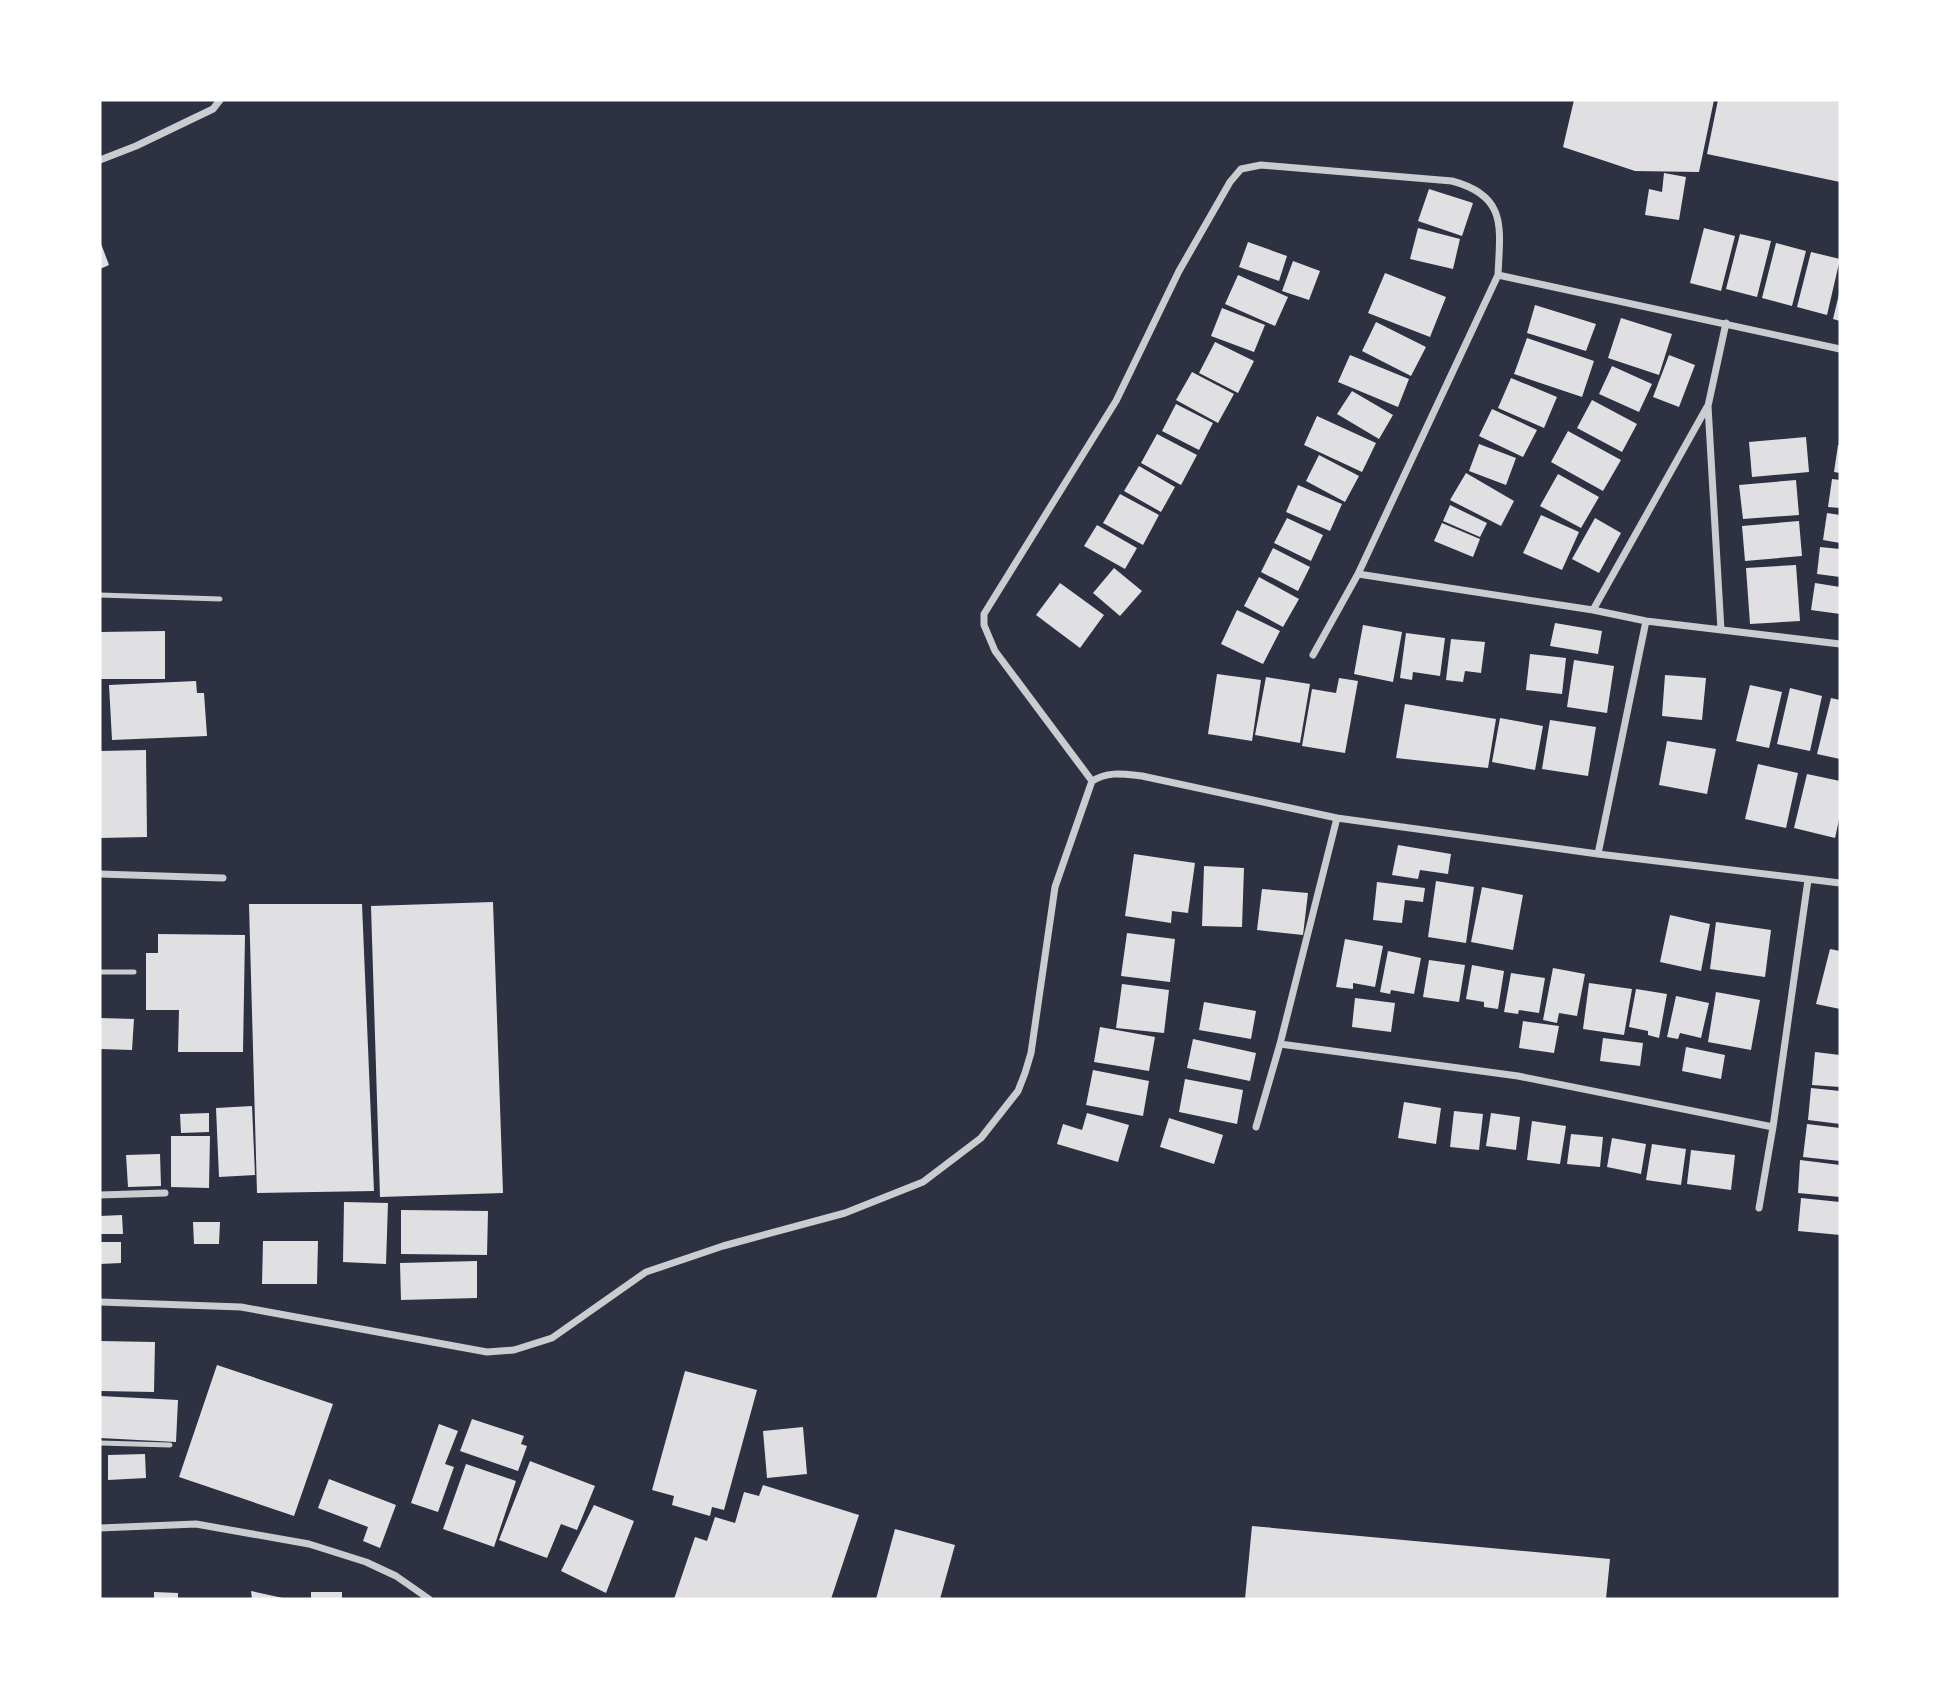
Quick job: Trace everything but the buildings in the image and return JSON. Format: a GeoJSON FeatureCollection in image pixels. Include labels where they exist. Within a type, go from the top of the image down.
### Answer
{"type":"FeatureCollection","features":[{"type":"Feature","properties":{"kind":"street"},"geometry":{"type":"LineString","coordinates":[[100,160],[213,109],[220,100]]}},
{"type":"Feature","properties":{"kind":"street"},"geometry":{"type":"LineString","coordinates":[[1092,781],[995,651],[984,625],[984,614],[1116,401],[1180,271],[1235,174],[1241,169],[1261,164],[1452,181],[1470,186],[1490,202],[1500,225],[1498,275],[1358,574],[1313,655]]}},
{"type":"Feature","properties":{"kind":"street"},"geometry":{"type":"LineString","coordinates":[[1498,275],[1840,349]]}},
{"type":"Feature","properties":{"kind":"street"},"geometry":{"type":"LineString","coordinates":[[1721,630],[1708,406],[1726,323]]}},
{"type":"Feature","properties":{"kind":"street"},"geometry":{"type":"LineString","coordinates":[[1593,610],[1708,406]]}},
{"type":"Feature","properties":{"kind":"street"},"geometry":{"type":"LineString","coordinates":[[1358,574],[1593,610],[1646,621],[1840,644]]}},
{"type":"Feature","properties":{"kind":"street"},"geometry":{"type":"LineString","coordinates":[[1598,854],[1646,621]]}},
{"type":"Feature","properties":{"kind":"street"},"geometry":{"type":"LineString","coordinates":[[100,1302],[241,1307],[488,1352],[514,1350],[552,1338],[646,1272],[723,1246],[845,1213],[923,1182],[981,1138],[1017,1091],[1026,1073],[1055,887],[1092,781],[1102,776],[1116,773],[1142,776],[1337,818],[1598,854],[1840,883]]}},
{"type":"Feature","properties":{"kind":"street"},"geometry":{"type":"LineString","coordinates":[[1256,1128],[1337,818]]}},
{"type":"Feature","properties":{"kind":"street"},"geometry":{"type":"LineString","coordinates":[[100,874],[223,878]]}},
{"type":"Feature","properties":{"kind":"street"},"geometry":{"type":"LineString","coordinates":[[1759,1208],[1808,880]]}},
{"type":"Feature","properties":{"kind":"street"},"geometry":{"type":"LineString","coordinates":[[1280,1044],[1518,1076],[1773,1128]]}},
{"type":"Feature","properties":{"kind":"street"},"geometry":{"type":"LineString","coordinates":[[100,1195],[165,1193]]}},
{"type":"Feature","properties":{"kind":"street"},"geometry":{"type":"LineString","coordinates":[[100,1528],[196,1524],[309,1544],[366,1562],[396,1576],[429,1599]]}},
{"type":"Feature","properties":{"kind":"lane"},"geometry":{"type":"LineString","coordinates":[[100,595],[220,599]]}},
{"type":"Feature","properties":{"kind":"lane"},"geometry":{"type":"LineString","coordinates":[[100,972],[134,972]]}},
{"type":"Feature","properties":{"kind":"lane"},"geometry":{"type":"LineString","coordinates":[[100,1443],[170,1445]]}}]}
